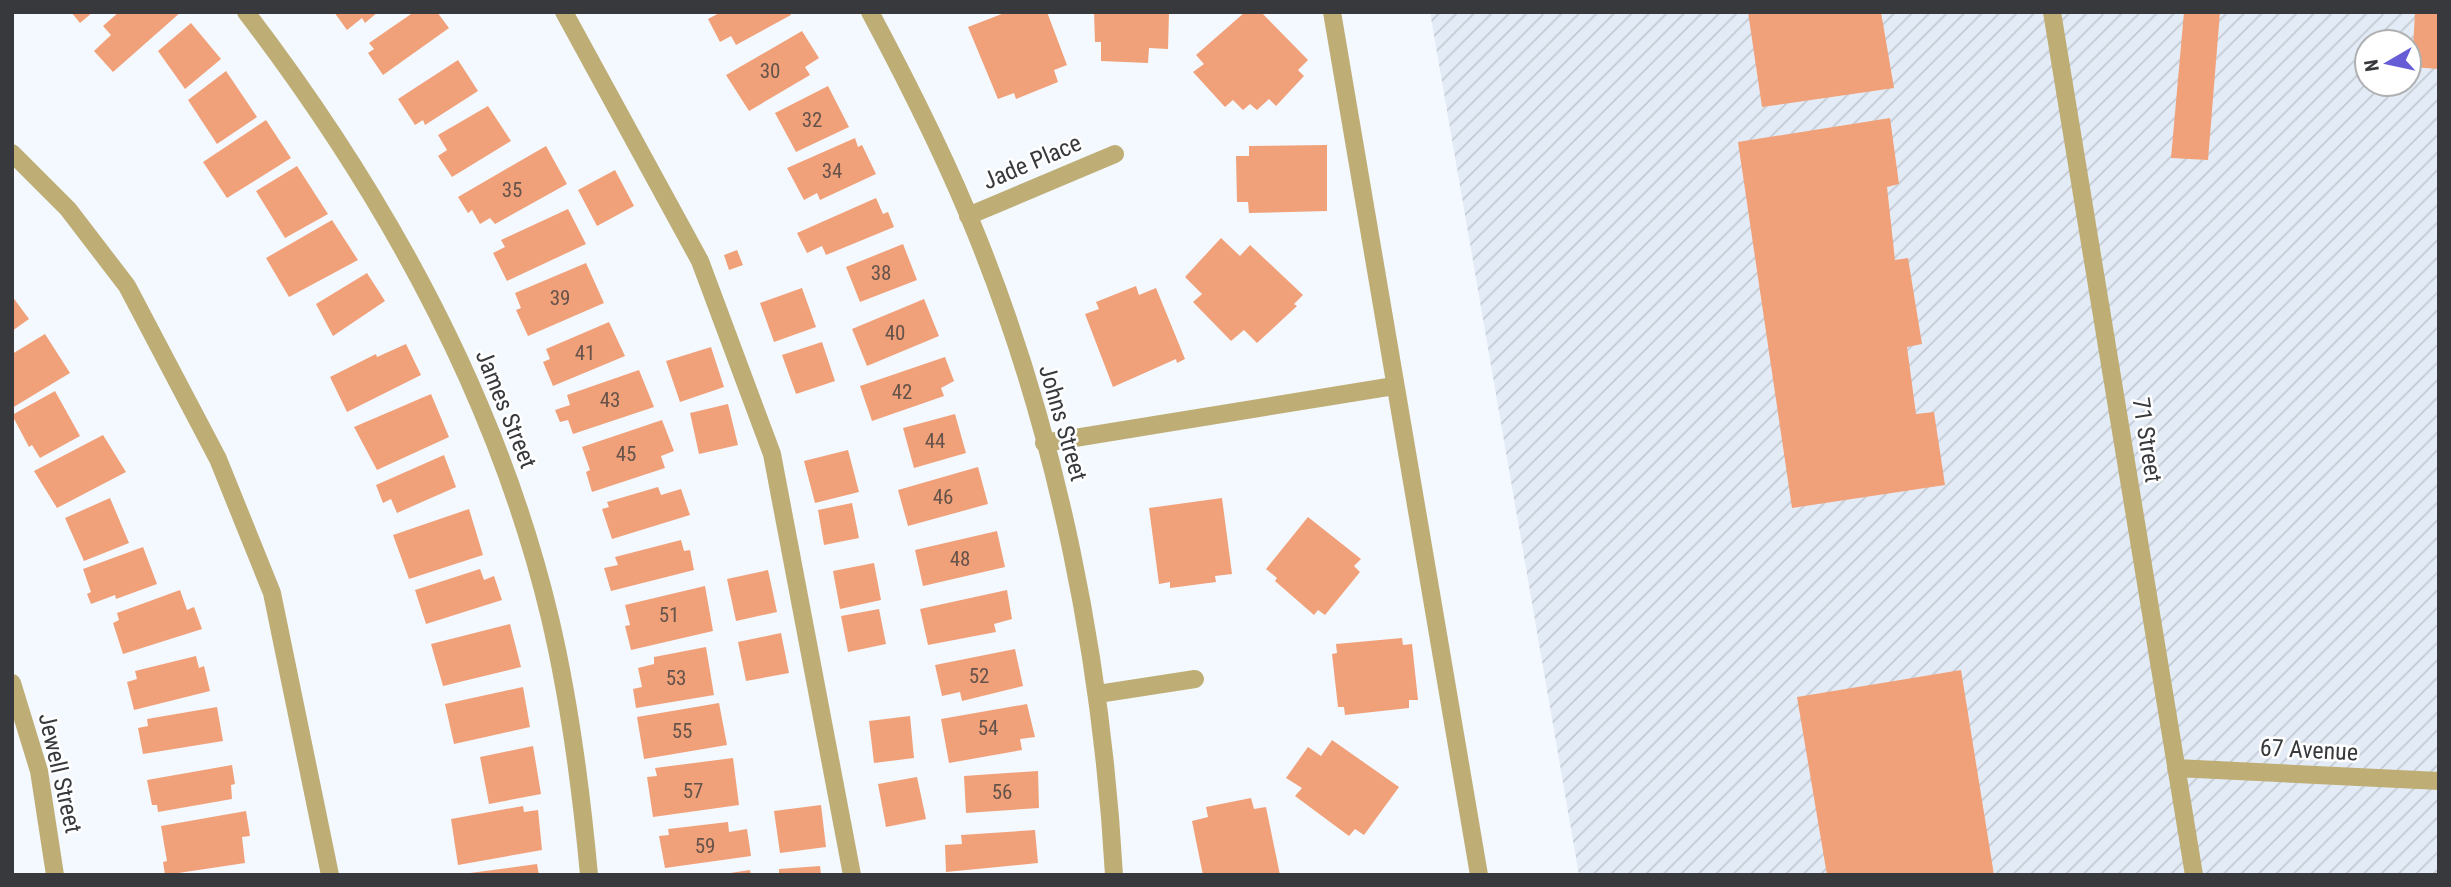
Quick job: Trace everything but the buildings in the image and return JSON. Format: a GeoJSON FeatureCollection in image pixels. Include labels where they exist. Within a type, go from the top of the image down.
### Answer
{"type":"FeatureCollection","features":[{"type":"Feature","properties":{"kind":"street","name":"James Street"},"geometry":{"type":"LineString","coordinates":[[246,12],[344,148],[423,281],[473,387],[500,455],[527,536],[550,618],[581,784],[589,875]]}},
{"type":"Feature","properties":{"kind":"street"},"geometry":{"type":"LineString","coordinates":[[564,12],[700,261],[772,454],[852,875]]}},
{"type":"Feature","properties":{"kind":"street","name":"Johns Street"},"geometry":{"type":"LineString","coordinates":[[870,12],[968,216],[1012,337],[1044,443],[1084,608],[1098,694],[1114,875]]}},
{"type":"Feature","properties":{"kind":"street"},"geometry":{"type":"LineString","coordinates":[[1332,12],[1479,875]]}},
{"type":"Feature","properties":{"kind":"street","name":"71 Street"},"geometry":{"type":"LineString","coordinates":[[2052,12],[2194,875]]}},
{"type":"Feature","properties":{"kind":"street"},"geometry":{"type":"LineString","coordinates":[[12,153],[68,209],[127,286],[218,459],[272,593],[330,875]]}},
{"type":"Feature","properties":{"kind":"street","name":"Jade Place"},"geometry":{"type":"LineString","coordinates":[[968,216],[1115,154]]}},
{"type":"Feature","properties":{"kind":"street"},"geometry":{"type":"LineString","coordinates":[[1044,443],[1394,386]]}},
{"type":"Feature","properties":{"kind":"street"},"geometry":{"type":"LineString","coordinates":[[1098,694],[1195,679]]}},
{"type":"Feature","properties":{"kind":"street","name":"Jewell Street"},"geometry":{"type":"LineString","coordinates":[[12,683],[39,771],[55,875]]}},
{"type":"Feature","properties":{"kind":"street","name":"67 Avenue"},"geometry":{"type":"LineString","coordinates":[[2176,768],[2439,781]]}},
{"type":"Feature","properties":{"kind":"shaded area"},"geometry":{"type":"Polygon","coordinates":[[[1430,12],[2439,12],[2439,875],[1579,875],[1430,12]]]}}]}
